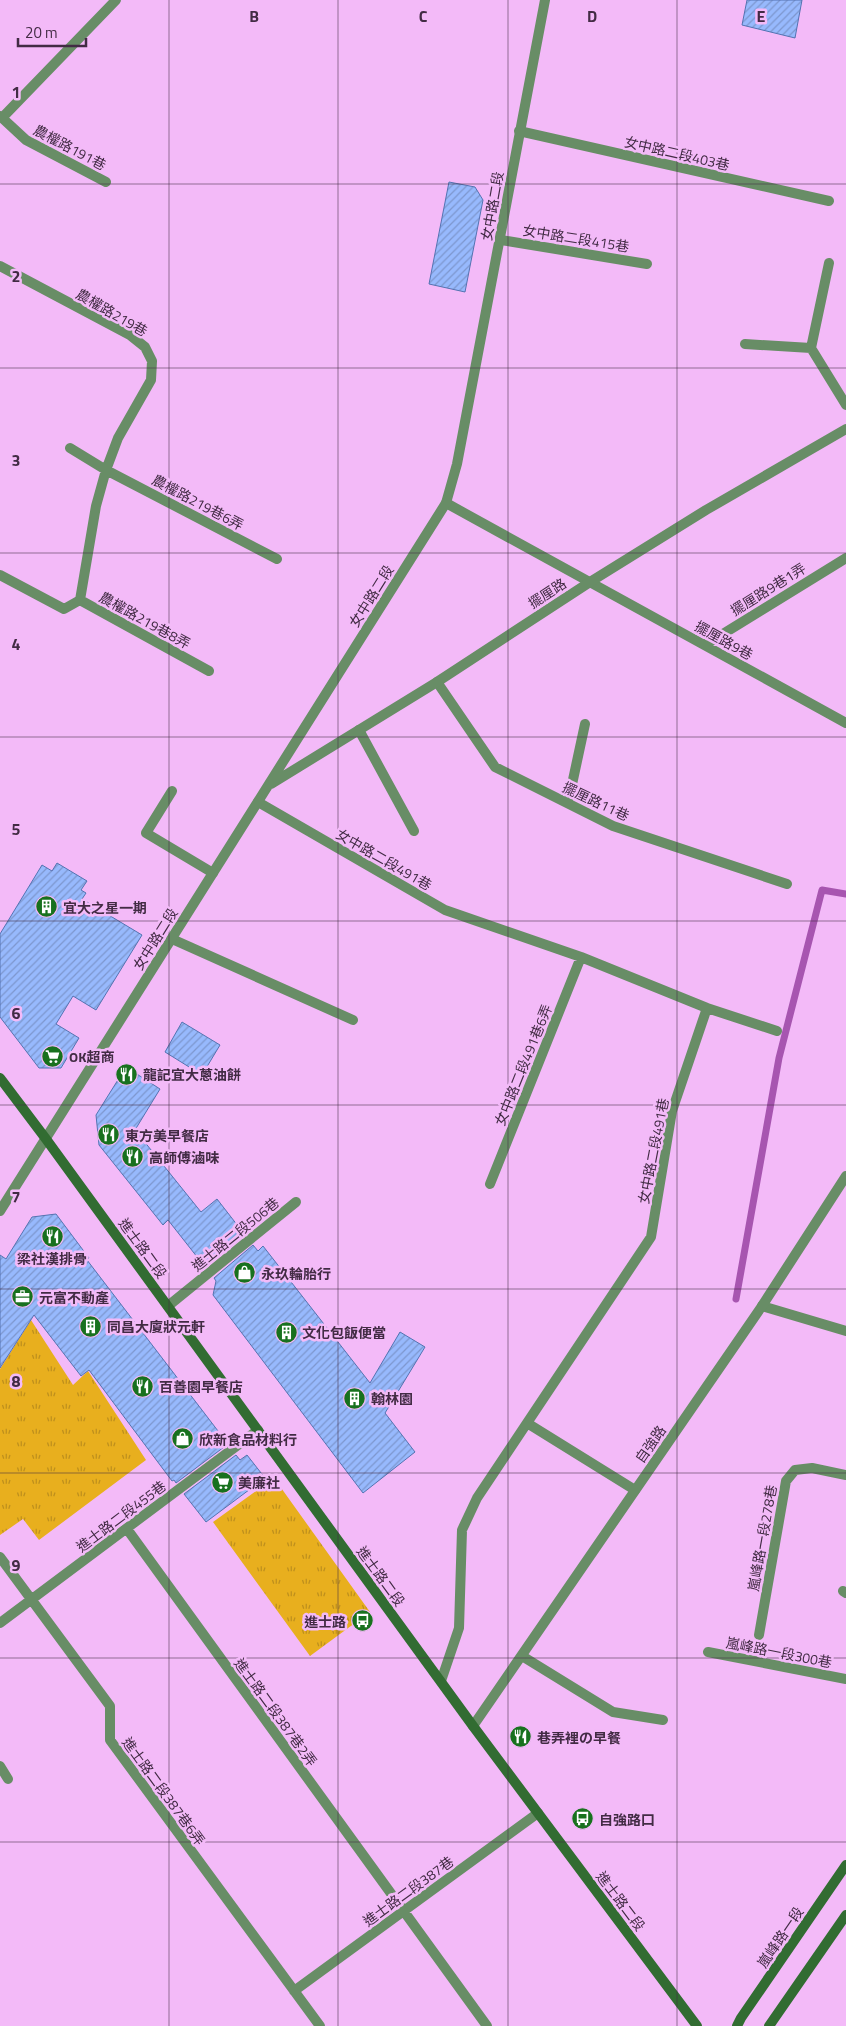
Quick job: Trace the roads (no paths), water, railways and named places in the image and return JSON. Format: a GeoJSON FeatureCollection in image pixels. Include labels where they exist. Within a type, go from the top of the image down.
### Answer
{"type":"FeatureCollection","features":[{"type":"Feature","properties":{"kind":"street"},"geometry":{"type":"LineString","coordinates":[[1,117],[116,0]]}},
{"type":"Feature","properties":{"kind":"street","name":"女中路二段"},"geometry":{"type":"LineString","coordinates":[[0,1211],[446,503],[457,464],[545,0]]}},
{"type":"Feature","properties":{"kind":"street","name":"農權路191巷"},"geometry":{"type":"LineString","coordinates":[[1,117],[26,140],[106,182]]}},
{"type":"Feature","properties":{"kind":"street","name":"女中路二段403巷"},"geometry":{"type":"LineString","coordinates":[[519,131],[829,201]]}},
{"type":"Feature","properties":{"kind":"street","name":"女中路二段415巷"},"geometry":{"type":"LineString","coordinates":[[501,240],[647,264]]}},
{"type":"Feature","properties":{"kind":"street"},"geometry":{"type":"LineString","coordinates":[[829,263],[811,348],[846,405]]}},
{"type":"Feature","properties":{"kind":"street","name":"農權路219巷"},"geometry":{"type":"LineString","coordinates":[[0,266],[130,335],[145,347],[152,361],[151,380],[118,438],[106,470]]}},
{"type":"Feature","properties":{"kind":"street"},"geometry":{"type":"LineString","coordinates":[[745,344],[811,348]]}},
{"type":"Feature","properties":{"kind":"street","name":"擺厘路"},"geometry":{"type":"LineString","coordinates":[[268,786],[437,682],[590,582],[706,510],[846,429]]}},
{"type":"Feature","properties":{"kind":"street","name":"農權路219巷6弄"},"geometry":{"type":"LineString","coordinates":[[70,448],[106,470],[278,559]]}},
{"type":"Feature","properties":{"kind":"street","name":"農權路219巷8弄"},"geometry":{"type":"LineString","coordinates":[[106,470],[96,506],[80,600],[208,671]]}},
{"type":"Feature","properties":{"kind":"street","name":"擺厘路9巷"},"geometry":{"type":"LineString","coordinates":[[446,503],[846,723]]}},
{"type":"Feature","properties":{"kind":"street","name":"擺厘路9巷1弄"},"geometry":{"type":"LineString","coordinates":[[705,645],[846,558]]}},
{"type":"Feature","properties":{"kind":"street"},"geometry":{"type":"LineString","coordinates":[[0,575],[64,609],[80,600]]}},
{"type":"Feature","properties":{"kind":"street","name":"擺厘路11巷"},"geometry":{"type":"LineString","coordinates":[[437,682],[495,767],[613,826],[787,884]]}},
{"type":"Feature","properties":{"kind":"street"},"geometry":{"type":"LineString","coordinates":[[568,803],[585,724]]}},
{"type":"Feature","properties":{"kind":"street"},"geometry":{"type":"LineString","coordinates":[[359,730],[414,832]]}},
{"type":"Feature","properties":{"kind":"street"},"geometry":{"type":"LineString","coordinates":[[172,791],[146,833],[213,873]]}},
{"type":"Feature","properties":{"kind":"street","name":"女中路二段491巷"},"geometry":{"type":"LineString","coordinates":[[258,802],[445,910],[581,957],[707,1008],[672,1111],[651,1237],[477,1498],[462,1530],[459,1628],[441,1681]]}},
{"type":"Feature","properties":{"kind":"street"},"geometry":{"type":"LineString","coordinates":[[172,939],[353,1020]]}},
{"type":"Feature","properties":{"kind":"street","name":"女中路二段491巷6弄"},"geometry":{"type":"LineString","coordinates":[[490,1184],[581,957]]}},
{"type":"Feature","properties":{"kind":"street"},"geometry":{"type":"LineString","coordinates":[[707,1008],[777,1031]]}},
{"type":"Feature","properties":{"kind":"street","name":"進士路二段"},"geometry":{"type":"LineString","coordinates":[[0,1078],[473,1726],[697,2026]]}},
{"type":"Feature","properties":{"kind":"street","name":"自強路"},"geometry":{"type":"LineString","coordinates":[[473,1726],[762,1306],[844,1183]]}},
{"type":"Feature","properties":{"kind":"street","name":"進士路二段506巷"},"geometry":{"type":"LineString","coordinates":[[168,1306],[296,1202]]}},
{"type":"Feature","properties":{"kind":"street"},"geometry":{"type":"LineString","coordinates":[[762,1306],[846,1331]]}},
{"type":"Feature","properties":{"kind":"street"},"geometry":{"type":"LineString","coordinates":[[527,1423],[635,1490]]}},
{"type":"Feature","properties":{"kind":"street","name":"進士路二段455巷"},"geometry":{"type":"LineString","coordinates":[[0,1623],[258,1430]]}},
{"type":"Feature","properties":{"kind":"street","name":"嵐峰路一段278巷"},"geometry":{"type":"LineString","coordinates":[[759,1635],[786,1480],[795,1470],[812,1468],[846,1475]]}},
{"type":"Feature","properties":{"kind":"street","name":"進士路二段387巷2弄"},"geometry":{"type":"LineString","coordinates":[[127,1529],[487,2026]]}},
{"type":"Feature","properties":{"kind":"street","name":"進士路二段387巷6弄"},"geometry":{"type":"LineString","coordinates":[[0,1557],[110,1706],[110,1740],[320,2026]]}},
{"type":"Feature","properties":{"kind":"street","name":"嵐峰路一段300巷"},"geometry":{"type":"LineString","coordinates":[[708,1652],[846,1678]]}},
{"type":"Feature","properties":{"kind":"street"},"geometry":{"type":"LineString","coordinates":[[522,1656],[613,1712],[662,1720]]}},
{"type":"Feature","properties":{"kind":"street"},"geometry":{"type":"LineString","coordinates":[[0,1766],[8,1779]]}},
{"type":"Feature","properties":{"kind":"street","name":"進士路二段387巷"},"geometry":{"type":"LineString","coordinates":[[294,1991],[538,1813]]}},
{"type":"Feature","properties":{"kind":"street","name":"嵐峰路一段"},"geometry":{"type":"LineString","coordinates":[[737,2026],[846,1865]]}},
{"type":"Feature","properties":{"kind":"street"},"geometry":{"type":"LineString","coordinates":[[769,2026],[846,1915]]}},
{"type":"Feature","properties":{"kind":"waterway"},"geometry":{"type":"LineString","coordinates":[[736,1299],[779,1058],[822,890],[846,894]]}},
{"type":"Feature","properties":{"kind":"place","name":"宜大之星一期"},"geometry":{"type":"Point","coordinates":[47,907]}},
{"type":"Feature","properties":{"kind":"place","name":"OK超商"},"geometry":{"type":"Point","coordinates":[53,1056]}},
{"type":"Feature","properties":{"kind":"place","name":"龍記宜大蔥油餅"},"geometry":{"type":"Point","coordinates":[127,1074]}},
{"type":"Feature","properties":{"kind":"place","name":"東方美早餐店"},"geometry":{"type":"Point","coordinates":[109,1135]}},
{"type":"Feature","properties":{"kind":"place","name":"高師傅滷味"},"geometry":{"type":"Point","coordinates":[133,1157]}},
{"type":"Feature","properties":{"kind":"place","name":"梁社漢排骨"},"geometry":{"type":"Point","coordinates":[52,1236]}},
{"type":"Feature","properties":{"kind":"place","name":"永玖輪胎行"},"geometry":{"type":"Point","coordinates":[245,1273]}},
{"type":"Feature","properties":{"kind":"place","name":"元富不動產"},"geometry":{"type":"Point","coordinates":[23,1297]}},
{"type":"Feature","properties":{"kind":"place","name":"同昌大廈狀元軒"},"geometry":{"type":"Point","coordinates":[91,1326]}},
{"type":"Feature","properties":{"kind":"place","name":"文化包飯便當"},"geometry":{"type":"Point","coordinates":[286,1332]}},
{"type":"Feature","properties":{"kind":"place","name":"百善園早餐店"},"geometry":{"type":"Point","coordinates":[143,1386]}},
{"type":"Feature","properties":{"kind":"place","name":"翰林園"},"geometry":{"type":"Point","coordinates":[355,1398]}},
{"type":"Feature","properties":{"kind":"place","name":"欣新食品材料行"},"geometry":{"type":"Point","coordinates":[183,1439]}},
{"type":"Feature","properties":{"kind":"place","name":"美廉社"},"geometry":{"type":"Point","coordinates":[222,1482]}},
{"type":"Feature","properties":{"kind":"place","name":"進士路"},"geometry":{"type":"Point","coordinates":[362,1621]}},
{"type":"Feature","properties":{"kind":"place","name":"巷弄裡の早餐"},"geometry":{"type":"Point","coordinates":[521,1737]}},
{"type":"Feature","properties":{"kind":"place","name":"自強路口"},"geometry":{"type":"Point","coordinates":[583,1819]}}]}
